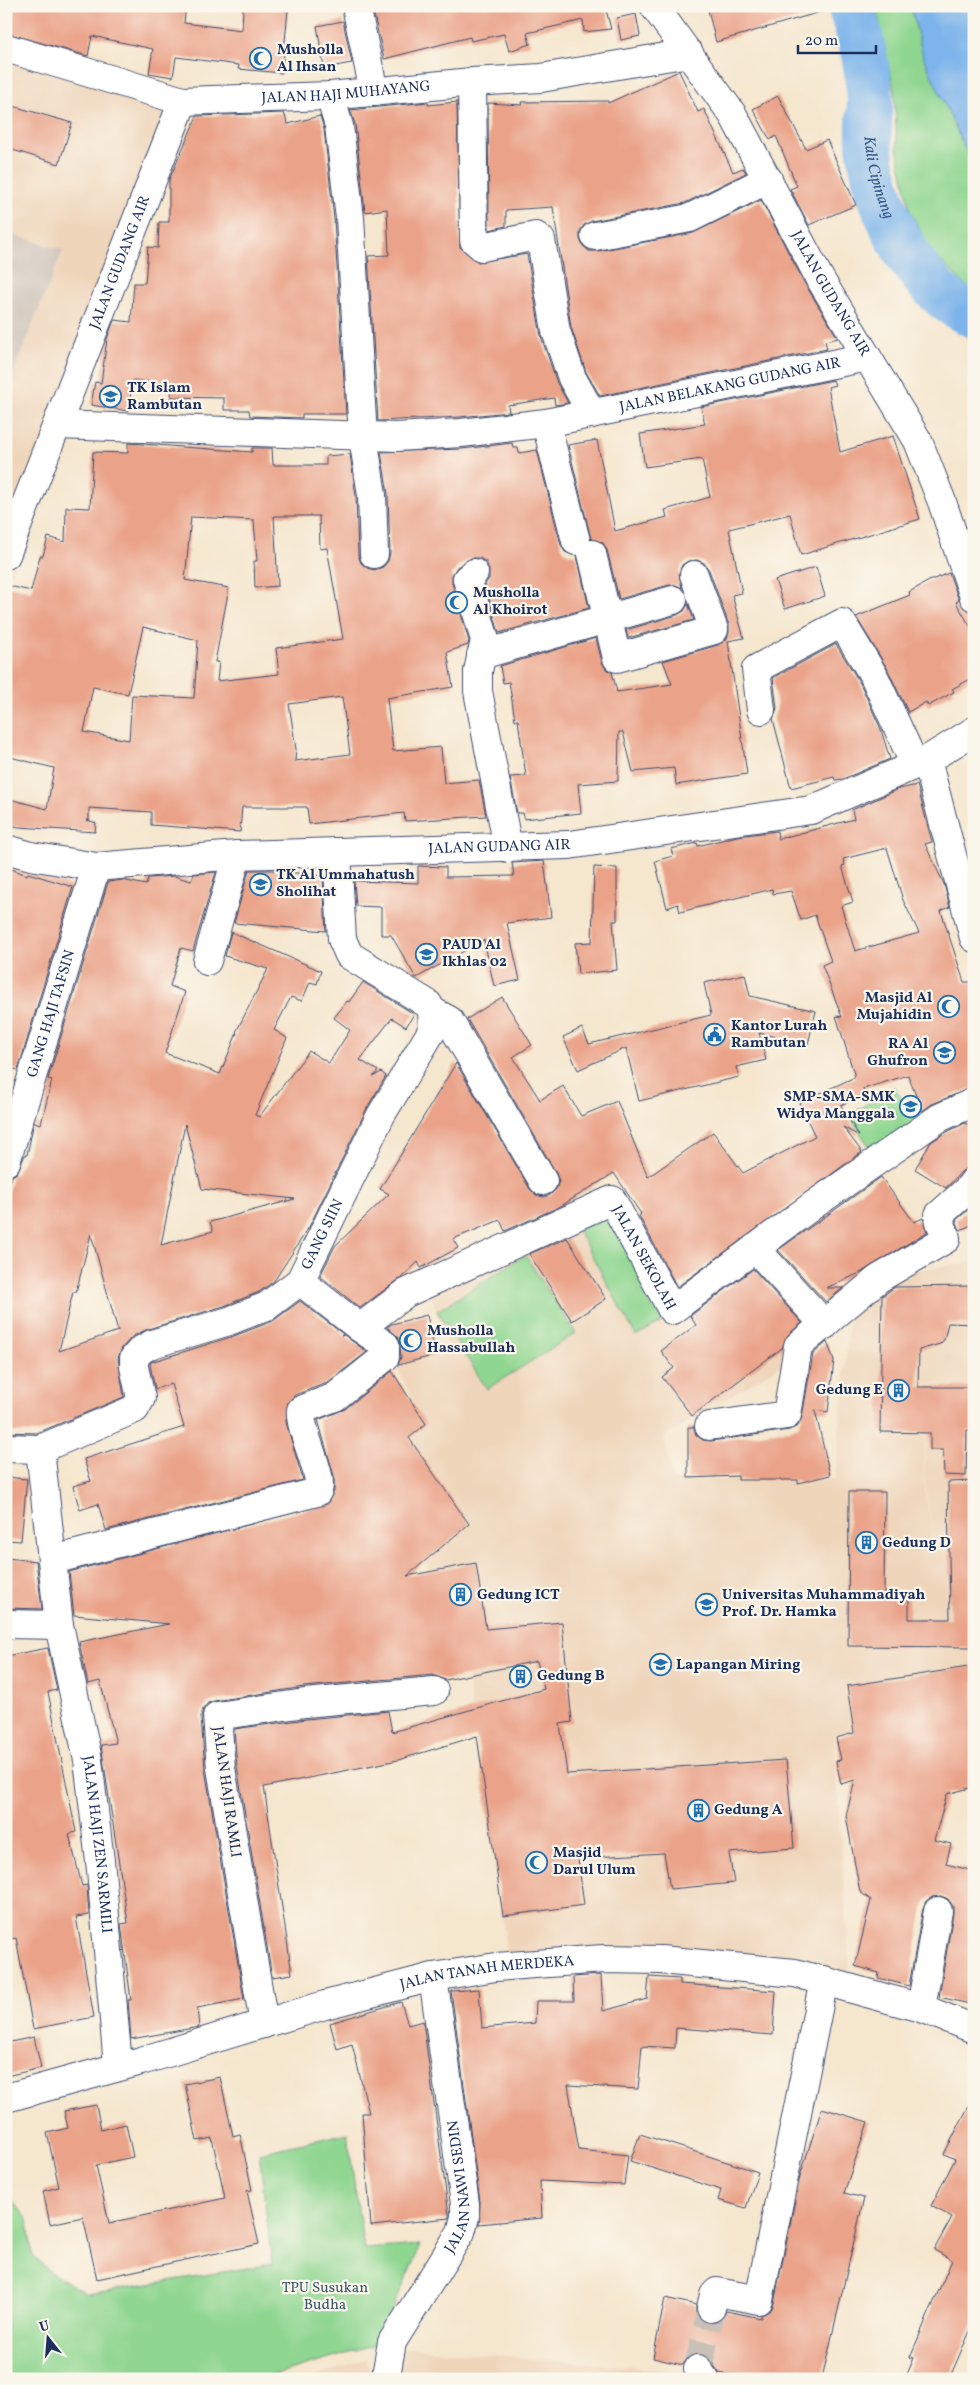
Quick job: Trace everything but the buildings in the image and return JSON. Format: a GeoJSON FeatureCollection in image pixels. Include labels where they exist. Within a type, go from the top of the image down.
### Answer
{"type":"FeatureCollection","features":[{"type":"Feature","properties":{"kind":"street"},"geometry":{"type":"LineString","coordinates":[[356,6],[374,92]]}},
{"type":"Feature","properties":{"kind":"street","name":"JALAN GUDANG AIR"},"geometry":{"type":"LineString","coordinates":[[654,6],[733,115],[819,277],[918,441],[942,502],[974,597]]}},
{"type":"Feature","properties":{"kind":"street","name":"JALAN HAJI MUHAYANG"},"geometry":{"type":"LineString","coordinates":[[6,48],[183,101],[330,96],[566,75],[688,53]]}},
{"type":"Feature","properties":{"kind":"street"},"geometry":{"type":"LineString","coordinates":[[472,82],[474,240],[482,247],[536,236],[541,240],[556,331],[572,378],[592,414]]}},
{"type":"Feature","properties":{"kind":"street"},"geometry":{"type":"LineString","coordinates":[[330,96],[339,126],[350,218],[362,437],[372,494],[374,554]]}},
{"type":"Feature","properties":{"kind":"street","name":"JALAN GUDANG AIR"},"geometry":{"type":"LineString","coordinates":[[6,555],[183,101]]}},
{"type":"Feature","properties":{"kind":"street"},"geometry":{"type":"LineString","coordinates":[[596,236],[690,218],[768,179]]}},
{"type":"Feature","properties":{"kind":"street","name":"JALAN BELAKANG GUDANG AIR"},"geometry":{"type":"LineString","coordinates":[[546,423],[867,357]]}},
{"type":"Feature","properties":{"kind":"street"},"geometry":{"type":"LineString","coordinates":[[56,425],[397,438],[546,423],[584,548],[608,618],[617,658],[714,630],[694,575]]}},
{"type":"Feature","properties":{"kind":"street"},"geometry":{"type":"LineString","coordinates":[[474,573],[467,580],[485,640],[481,655],[478,691],[508,848]]}},
{"type":"Feature","properties":{"kind":"street"},"geometry":{"type":"LineString","coordinates":[[481,655],[672,600]]}},
{"type":"Feature","properties":{"kind":"street"},"geometry":{"type":"LineString","coordinates":[[761,710],[756,669],[842,622],[921,762],[974,938]]}},
{"type":"Feature","properties":{"kind":"street","name":"JALAN GUDANG AIR"},"geometry":{"type":"LineString","coordinates":[[6,849],[31,856],[96,867],[237,856],[570,845],[811,810],[921,762],[974,731]]}},
{"type":"Feature","properties":{"kind":"street"},"geometry":{"type":"LineString","coordinates":[[337,852],[344,947],[349,955],[428,1004],[432,1011],[449,1020],[543,1181]]}},
{"type":"Feature","properties":{"kind":"street"},"geometry":{"type":"LineString","coordinates":[[207,962],[237,856]]}},
{"type":"Feature","properties":{"kind":"street","name":"GANG HAJI TAFSIN"},"geometry":{"type":"LineString","coordinates":[[6,1162],[96,867]]}},
{"type":"Feature","properties":{"kind":"street","name":"GANG SIIN"},"geometry":{"type":"LineString","coordinates":[[40,1449],[135,1409],[141,1398],[134,1367],[134,1358],[141,1350],[152,1344],[229,1321],[267,1306],[300,1281],[381,1115],[433,1029],[432,1011]]}},
{"type":"Feature","properties":{"kind":"street","name":"JALAN SEKOLAH"},"geometry":{"type":"LineString","coordinates":[[360,1328],[406,1293],[612,1200],[672,1310],[755,1248],[939,1118],[974,1102]]}},
{"type":"Feature","properties":{"kind":"street"},"geometry":{"type":"LineString","coordinates":[[708,1426],[787,1415],[798,1346],[878,1279],[946,1239],[945,1228],[938,1220],[939,1215],[967,1190],[974,1181]]}},
{"type":"Feature","properties":{"kind":"street"},"geometry":{"type":"LineString","coordinates":[[755,1248],[825,1325]]}},
{"type":"Feature","properties":{"kind":"street"},"geometry":{"type":"LineString","coordinates":[[53,1560],[317,1492],[320,1483],[303,1428],[301,1410],[335,1397],[384,1357],[385,1345],[300,1281]]}},
{"type":"Feature","properties":{"kind":"street"},"geometry":{"type":"LineString","coordinates":[[6,1448],[40,1449]]}},
{"type":"Feature","properties":{"kind":"street","name":"JALAN HAJI ZEN SARMILI"},"geometry":{"type":"LineString","coordinates":[[40,1449],[59,1625],[88,1760],[101,1870],[118,2066]]}},
{"type":"Feature","properties":{"kind":"street"},"geometry":{"type":"LineString","coordinates":[[6,1624],[59,1625]]}},
{"type":"Feature","properties":{"kind":"street","name":"JALAN HAJI RAMLI"},"geometry":{"type":"LineString","coordinates":[[264,2024],[223,1778],[217,1716],[305,1703],[434,1691]]}},
{"type":"Feature","properties":{"kind":"street"},"geometry":{"type":"LineString","coordinates":[[921,2008],[938,1911]]}},
{"type":"Feature","properties":{"kind":"street","name":"JALAN TANAH MERDEKA"},"geometry":{"type":"LineString","coordinates":[[6,2098],[325,2005],[433,1977],[496,1967],[603,1959],[662,1960],[753,1967],[795,1973],[921,2008],[974,2029]]}},
{"type":"Feature","properties":{"kind":"street","name":"JALAN NAWI SEDIN"},"geometry":{"type":"LineString","coordinates":[[388,2379],[387,2370],[392,2342],[461,2232],[465,2218],[465,2204],[433,1977]]}},
{"type":"Feature","properties":{"kind":"street"},"geometry":{"type":"LineString","coordinates":[[711,2308],[714,2294],[717,2292],[759,2300],[824,1980]]}},
{"type":"Feature","properties":{"kind":"shaded area"},"geometry":{"type":"Polygon","coordinates":[[[6,43],[195,99],[6,586],[6,43]]]}},
{"type":"Feature","properties":{"kind":"shaded area"},"geometry":{"type":"Polygon","coordinates":[[[6,233],[63,250],[6,390],[6,233]]]}},
{"type":"Feature","properties":{"kind":"shaded area","name":"Universitas Muhammadiyah Prof. Dr. Hamka"},"geometry":{"type":"Polygon","coordinates":[[[608,1208],[668,1319],[718,1284],[793,1358],[664,1437],[673,1480],[835,1479],[849,1320],[894,1273],[974,1262],[974,1384],[927,1383],[923,1477],[939,1576],[924,1477],[928,1384],[974,1385],[974,1567],[943,1575],[974,1570],[974,1708],[834,1734],[850,1975],[506,1955],[503,1916],[475,1734],[462,1634],[447,1633],[425,1561],[383,1483],[372,1432],[414,1402],[396,1365],[449,1351],[428,1286],[608,1208]]]}},
{"type":"Feature","properties":{"kind":"shaded area"},"geometry":{"type":"Polygon","coordinates":[[[399,2347],[665,2370],[663,2379],[399,2379],[399,2347]]]}},
{"type":"Feature","properties":{"kind":"shaded area"},"geometry":{"type":"Polygon","coordinates":[[[366,2359],[372,2379],[306,2379],[366,2359]]]}},
{"type":"Feature","properties":{"kind":"green space"},"geometry":{"type":"Polygon","coordinates":[[[876,6],[974,6],[974,293],[930,251],[910,210],[897,149],[894,90],[876,6]]]}},
{"type":"Feature","properties":{"kind":"green space"},"geometry":{"type":"Polygon","coordinates":[[[894,1087],[918,1124],[873,1153],[849,1115],[894,1087]]]}},
{"type":"Feature","properties":{"kind":"green space"},"geometry":{"type":"Polygon","coordinates":[[[607,1213],[665,1320],[636,1336],[577,1229],[607,1213]]]}},
{"type":"Feature","properties":{"kind":"green space"},"geometry":{"type":"Polygon","coordinates":[[[525,1255],[576,1333],[487,1389],[437,1311],[525,1255]]]}},
{"type":"Feature","properties":{"kind":"green space","name":"TPU Susukan Budha"},"geometry":{"type":"Polygon","coordinates":[[[347,2133],[364,2249],[421,2245],[376,2345],[262,2379],[6,2379],[6,2195],[9,2195],[28,2220],[32,2255],[51,2273],[88,2294],[272,2264],[259,2153],[347,2133]]]}},
{"type":"Feature","properties":{"kind":"water"},"geometry":{"type":"Polygon","coordinates":[[[911,6],[974,6],[974,179],[968,155],[923,57],[911,6]]]}},
{"type":"Feature","properties":{"kind":"waterway","name":"Kali Cipinang"},"geometry":{"type":"LineString","coordinates":[[850,6],[861,40],[868,75],[870,99],[869,146],[874,175],[881,199],[903,247],[918,269],[934,288],[953,304],[974,315]]}},
{"type":"Feature","properties":{"kind":"tunnel"},"geometry":{"type":"LineString","coordinates":[[698,2369],[711,2308]]}},
{"type":"Feature","properties":{"kind":"place","name":"Musholla Al Ihsan"},"geometry":{"type":"Point","coordinates":[261,59]}},
{"type":"Feature","properties":{"kind":"place","name":"TK Islam Rambutan"},"geometry":{"type":"Point","coordinates":[111,397]}},
{"type":"Feature","properties":{"kind":"place","name":"Musholla Al Khoirot"},"geometry":{"type":"Point","coordinates":[457,602]}},
{"type":"Feature","properties":{"kind":"place","name":"TK Al Ummahatush Sholihat"},"geometry":{"type":"Point","coordinates":[260,884]}},
{"type":"Feature","properties":{"kind":"place","name":"PAUD Al Ikhlas 02"},"geometry":{"type":"Point","coordinates":[426,954]}},
{"type":"Feature","properties":{"kind":"place","name":"Masjid Al Mujahidin"},"geometry":{"type":"Point","coordinates":[948,1007]}},
{"type":"Feature","properties":{"kind":"place","name":"Kantor Lurah Rambutan"},"geometry":{"type":"Point","coordinates":[715,1035]}},
{"type":"Feature","properties":{"kind":"place","name":"RA Al Ghufron"},"geometry":{"type":"Point","coordinates":[944,1053]}},
{"type":"Feature","properties":{"kind":"place","name":"SMP-SMA-SMK Widya Manggala"},"geometry":{"type":"Point","coordinates":[911,1106]}},
{"type":"Feature","properties":{"kind":"place","name":"Musholla Hassabullah"},"geometry":{"type":"Point","coordinates":[411,1340]}},
{"type":"Feature","properties":{"kind":"place","name":"Gedung E"},"geometry":{"type":"Point","coordinates":[899,1390]}},
{"type":"Feature","properties":{"kind":"place","name":"Gedung D"},"geometry":{"type":"Point","coordinates":[866,1543]}},
{"type":"Feature","properties":{"kind":"place","name":"Gedung ICT"},"geometry":{"type":"Point","coordinates":[461,1595]}},
{"type":"Feature","properties":{"kind":"place","name":"Universitas Muhammadiyah Prof. Dr. Hamka"},"geometry":{"type":"Point","coordinates":[706,1604]}},
{"type":"Feature","properties":{"kind":"place","name":"Lapangan Miring"},"geometry":{"type":"Point","coordinates":[660,1665]}},
{"type":"Feature","properties":{"kind":"place","name":"Gedung B"},"geometry":{"type":"Point","coordinates":[521,1676]}},
{"type":"Feature","properties":{"kind":"place","name":"Gedung A"},"geometry":{"type":"Point","coordinates":[698,1810]}},
{"type":"Feature","properties":{"kind":"place","name":"Masjid Darul Ulum"},"geometry":{"type":"Point","coordinates":[537,1862]}}]}
